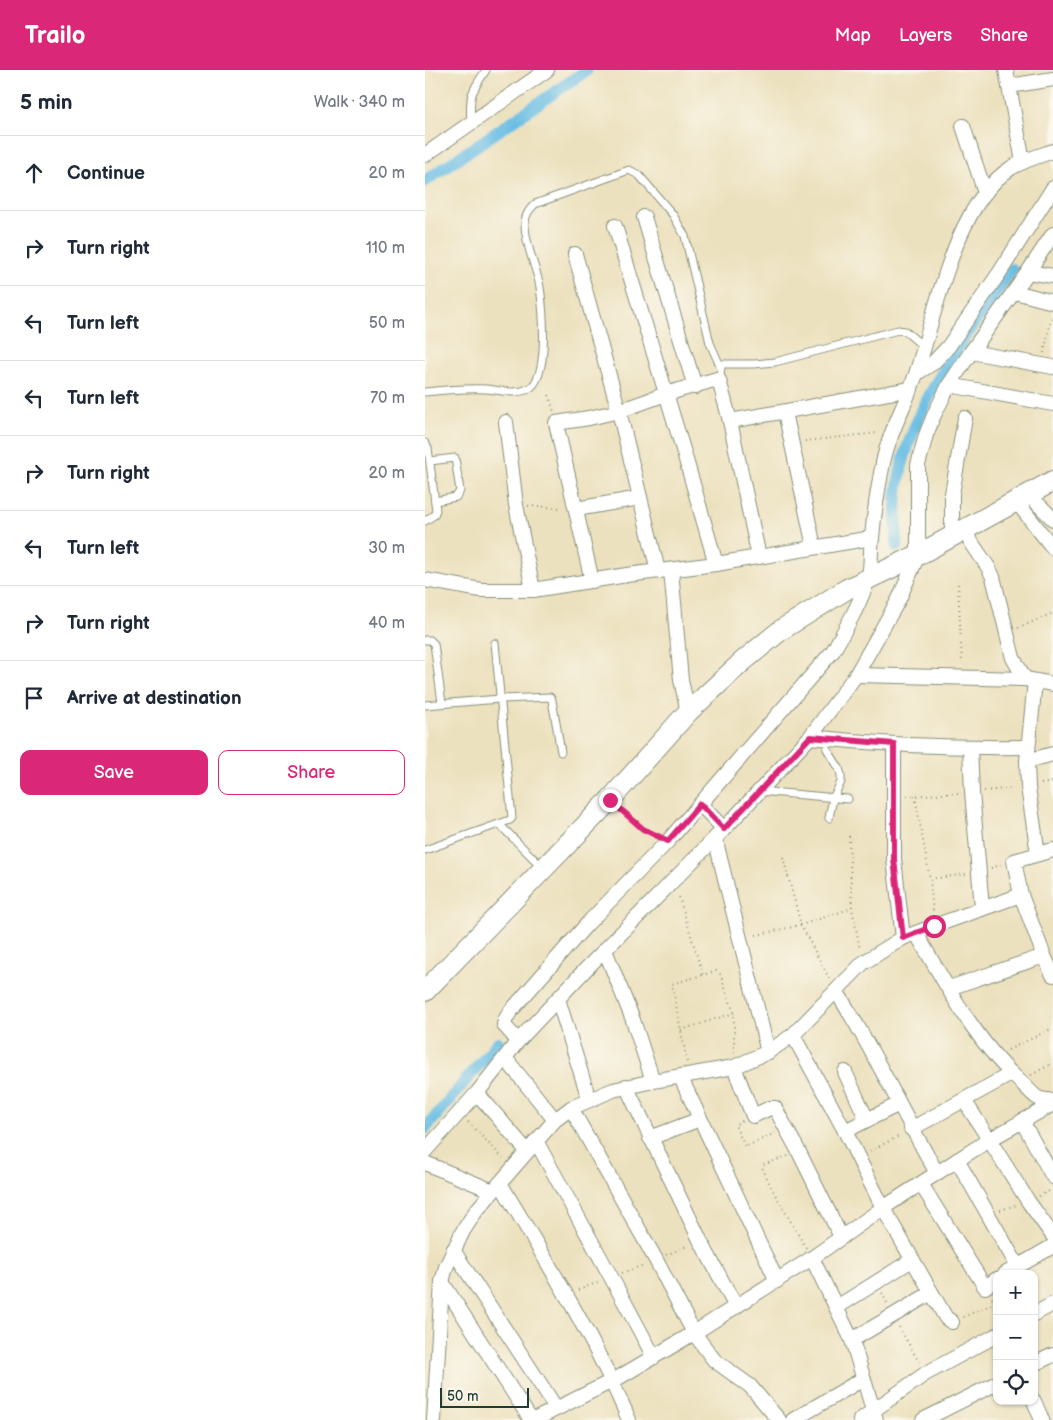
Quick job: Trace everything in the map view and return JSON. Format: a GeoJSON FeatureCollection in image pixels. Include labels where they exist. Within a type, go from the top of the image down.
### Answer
{"type":"FeatureCollection","features":[{"type":"Feature","properties":{"kind":"main road"},"geometry":{"type":"LineString","coordinates":[[425,991],[610,800],[688,712],[742,662],[781,630],[823,603],[869,578],[918,555],[1053,481]]}},
{"type":"Feature","properties":{"kind":"street"},"geometry":{"type":"LineString","coordinates":[[425,155],[547,70]]}},
{"type":"Feature","properties":{"kind":"street"},"geometry":{"type":"LineString","coordinates":[[1006,70],[1023,162]]}},
{"type":"Feature","properties":{"kind":"street"},"geometry":{"type":"LineString","coordinates":[[1009,86],[1053,79]]}},
{"type":"Feature","properties":{"kind":"street"},"geometry":{"type":"LineString","coordinates":[[963,126],[985,193]]}},
{"type":"Feature","properties":{"kind":"street"},"geometry":{"type":"LineString","coordinates":[[518,1041],[504,1026],[510,1012],[588,923],[668,841],[827,658],[848,624],[869,578],[872,538],[883,461],[917,372],[965,225],[985,193],[1001,176],[1023,162],[1053,151]]}},
{"type":"Feature","properties":{"kind":"street"},"geometry":{"type":"LineString","coordinates":[[917,372],[933,363],[948,346],[1013,252],[1053,188]]}},
{"type":"Feature","properties":{"kind":"street"},"geometry":{"type":"LineString","coordinates":[[644,217],[695,387]]}},
{"type":"Feature","properties":{"kind":"street"},"geometry":{"type":"LineString","coordinates":[[615,226],[716,564]]}},
{"type":"Feature","properties":{"kind":"street"},"geometry":{"type":"LineString","coordinates":[[425,1151],[477,1093],[518,1041],[720,834],[810,737],[856,675],[899,599],[918,555],[917,490],[919,458],[925,435],[949,385],[1015,292],[1053,234]]}},
{"type":"Feature","properties":{"kind":"street"},"geometry":{"type":"LineString","coordinates":[[1013,252],[1031,268],[1053,276]]}},
{"type":"Feature","properties":{"kind":"street"},"geometry":{"type":"LineString","coordinates":[[575,254],[619,411],[640,498],[664,571],[681,680],[688,712]]}},
{"type":"Feature","properties":{"kind":"street"},"geometry":{"type":"LineString","coordinates":[[1015,292],[1053,302]]}},
{"type":"Feature","properties":{"kind":"street"},"geometry":{"type":"LineString","coordinates":[[971,352],[1048,366]]}},
{"type":"Feature","properties":{"kind":"street"},"geometry":{"type":"LineString","coordinates":[[592,581],[556,423],[619,411],[666,394],[717,380],[719,380],[730,422],[759,557]]}},
{"type":"Feature","properties":{"kind":"street"},"geometry":{"type":"LineString","coordinates":[[949,385],[1053,404]]}},
{"type":"Feature","properties":{"kind":"street"},"geometry":{"type":"LineString","coordinates":[[730,422],[911,389]]}},
{"type":"Feature","properties":{"kind":"street"},"geometry":{"type":"LineString","coordinates":[[785,412],[814,547]]}},
{"type":"Feature","properties":{"kind":"street"},"geometry":{"type":"LineString","coordinates":[[965,418],[952,494],[957,534],[988,567],[993,578],[1013,658],[1030,680],[1028,787],[1038,854]]}},
{"type":"Feature","properties":{"kind":"street"},"geometry":{"type":"LineString","coordinates":[[506,422],[516,505],[533,590]]}},
{"type":"Feature","properties":{"kind":"street"},"geometry":{"type":"LineString","coordinates":[[576,509],[640,498]]}},
{"type":"Feature","properties":{"kind":"street"},"geometry":{"type":"LineString","coordinates":[[1022,498],[1053,519]]}},
{"type":"Feature","properties":{"kind":"street"},"geometry":{"type":"LineString","coordinates":[[1022,498],[1053,548]]}},
{"type":"Feature","properties":{"kind":"street"},"geometry":{"type":"LineString","coordinates":[[425,580],[481,590],[533,590],[716,564],[872,538]]}},
{"type":"Feature","properties":{"kind":"street"},"geometry":{"type":"LineString","coordinates":[[856,675],[1030,680],[1053,684]]}},
{"type":"Feature","properties":{"kind":"street"},"geometry":{"type":"LineString","coordinates":[[810,737],[1028,754],[1053,754]]}},
{"type":"Feature","properties":{"kind":"street"},"geometry":{"type":"LineString","coordinates":[[894,744],[894,859],[909,936],[949,988],[967,1018],[995,1056],[1015,1078],[1039,1098],[1053,1103]]}},
{"type":"Feature","properties":{"kind":"street"},"geometry":{"type":"LineString","coordinates":[[970,748],[982,908]]}},
{"type":"Feature","properties":{"kind":"street"},"geometry":{"type":"LineString","coordinates":[[700,804],[720,834],[768,1052]]}},
{"type":"Feature","properties":{"kind":"street"},"geometry":{"type":"LineString","coordinates":[[1053,852],[1014,861],[1021,895],[1043,956],[1053,975]]}},
{"type":"Feature","properties":{"kind":"street"},"geometry":{"type":"LineString","coordinates":[[434,1420],[442,1282],[453,1250],[477,1211],[555,1120],[571,1108],[613,1090],[734,1067],[768,1052],[793,1035],[863,963],[909,936],[1021,895]]}},
{"type":"Feature","properties":{"kind":"street"},"geometry":{"type":"LineString","coordinates":[[605,950],[633,1020],[653,1081]]}},
{"type":"Feature","properties":{"kind":"street"},"geometry":{"type":"LineString","coordinates":[[949,988],[1043,956]]}},
{"type":"Feature","properties":{"kind":"street"},"geometry":{"type":"LineString","coordinates":[[836,991],[855,1021],[911,1129],[937,1173]]}},
{"type":"Feature","properties":{"kind":"street"},"geometry":{"type":"LineString","coordinates":[[558,999],[589,1099]]}},
{"type":"Feature","properties":{"kind":"street"},"geometry":{"type":"LineString","coordinates":[[793,1035],[859,1157],[883,1208],[911,1260],[946,1318],[952,1322]]}},
{"type":"Feature","properties":{"kind":"street"},"geometry":{"type":"LineString","coordinates":[[505,1058],[555,1120]]}},
{"type":"Feature","properties":{"kind":"street"},"geometry":{"type":"LineString","coordinates":[[734,1067],[753,1116],[774,1108],[799,1152],[841,1238]]}},
{"type":"Feature","properties":{"kind":"street"},"geometry":{"type":"LineString","coordinates":[[845,1072],[867,1120]]}},
{"type":"Feature","properties":{"kind":"street"},"geometry":{"type":"LineString","coordinates":[[685,1076],[700,1119],[777,1281]]}},
{"type":"Feature","properties":{"kind":"street"},"geometry":{"type":"LineString","coordinates":[[911,1129],[964,1100],[1015,1078]]}},
{"type":"Feature","properties":{"kind":"street"},"geometry":{"type":"LineString","coordinates":[[627,1086],[700,1240],[736,1307]]}},
{"type":"Feature","properties":{"kind":"street"},"geometry":{"type":"LineString","coordinates":[[1039,1098],[1053,1089]]}},
{"type":"Feature","properties":{"kind":"street"},"geometry":{"type":"LineString","coordinates":[[477,1093],[531,1146],[611,1277],[653,1357]]}},
{"type":"Feature","properties":{"kind":"street"},"geometry":{"type":"LineString","coordinates":[[964,1100],[1028,1201],[1053,1236]]}},
{"type":"Feature","properties":{"kind":"street"},"geometry":{"type":"LineString","coordinates":[[442,1282],[532,1420],[612,1380],[736,1307],[957,1160],[1053,1103]]}},
{"type":"Feature","properties":{"kind":"street"},"geometry":{"type":"LineString","coordinates":[[845,1131],[899,1104]]}},
{"type":"Feature","properties":{"kind":"street"},"geometry":{"type":"LineString","coordinates":[[571,1108],[657,1260],[694,1332],[714,1360],[750,1386],[779,1420]]}},
{"type":"Feature","properties":{"kind":"street"},"geometry":{"type":"LineString","coordinates":[[650,1138],[700,1119]]}},
{"type":"Feature","properties":{"kind":"street"},"geometry":{"type":"LineString","coordinates":[[1023,1121],[1053,1178]]}},
{"type":"Feature","properties":{"kind":"street"},"geometry":{"type":"LineString","coordinates":[[957,1160],[1017,1266]]}},
{"type":"Feature","properties":{"kind":"street"},"geometry":{"type":"LineString","coordinates":[[425,1163],[497,1187],[567,1295],[612,1380],[629,1420]]}},
{"type":"Feature","properties":{"kind":"street"},"geometry":{"type":"LineString","coordinates":[[921,1184],[985,1287],[993,1282]]}},
{"type":"Feature","properties":{"kind":"street"},"geometry":{"type":"LineString","coordinates":[[1011,1270],[1053,1246]]}},
{"type":"Feature","properties":{"kind":"street"},"geometry":{"type":"LineString","coordinates":[[453,1250],[556,1408]]}},
{"type":"Feature","properties":{"kind":"street"},"geometry":{"type":"LineString","coordinates":[[812,1258],[852,1340],[875,1416]]}},
{"type":"Feature","properties":{"kind":"street"},"geometry":{"type":"LineString","coordinates":[[837,1307],[911,1260]]}},
{"type":"Feature","properties":{"kind":"street"},"geometry":{"type":"LineString","coordinates":[[852,1340],[931,1293]]}},
{"type":"Feature","properties":{"kind":"street"},"geometry":{"type":"LineString","coordinates":[[1038,1312],[1053,1304]]}},
{"type":"Feature","properties":{"kind":"street"},"geometry":{"type":"LineString","coordinates":[[860,1420],[875,1416],[925,1374],[993,1336]]}},
{"type":"Feature","properties":{"kind":"street"},"geometry":{"type":"LineString","coordinates":[[1038,1362],[1053,1355]]}},
{"type":"Feature","properties":{"kind":"street"},"geometry":{"type":"LineString","coordinates":[[793,1420],[863,1380]]}},
{"type":"Feature","properties":{"kind":"street"},"geometry":{"type":"LineString","coordinates":[[923,1420],[993,1385]]}},
{"type":"Feature","properties":{"kind":"street"},"geometry":{"type":"LineString","coordinates":[[1036,1405],[1042,1420]]}},
{"type":"Feature","properties":{"kind":"lane"},"geometry":{"type":"LineString","coordinates":[[471,122],[469,102],[486,70]]}},
{"type":"Feature","properties":{"kind":"lane"},"geometry":{"type":"LineString","coordinates":[[425,392],[478,389],[515,392],[527,390],[535,384],[541,362],[542,312],[539,286],[525,223],[528,210],[535,204],[629,170],[639,175],[680,225],[685,236],[710,343],[721,368],[719,380]]}},
{"type":"Feature","properties":{"kind":"lane"},"geometry":{"type":"LineString","coordinates":[[720,364],[775,362],[898,330],[905,331],[924,347]]}},
{"type":"Feature","properties":{"kind":"lane"},"geometry":{"type":"LineString","coordinates":[[425,443],[428,448],[436,510],[434,515],[425,521]]}},
{"type":"Feature","properties":{"kind":"lane"},"geometry":{"type":"LineString","coordinates":[[430,461],[455,458],[460,491],[457,497],[435,501]]}},
{"type":"Feature","properties":{"kind":"lane"},"geometry":{"type":"LineString","coordinates":[[425,640],[430,640],[433,644],[443,704]]}},
{"type":"Feature","properties":{"kind":"lane"},"geometry":{"type":"LineString","coordinates":[[425,850],[512,818],[495,643]]}},
{"type":"Feature","properties":{"kind":"lane"},"geometry":{"type":"LineString","coordinates":[[425,705],[500,698],[551,698],[561,752]]}},
{"type":"Feature","properties":{"kind":"lane"},"geometry":{"type":"LineString","coordinates":[[827,749],[839,768],[841,775],[841,782],[833,798],[829,818]]}},
{"type":"Feature","properties":{"kind":"lane"},"geometry":{"type":"LineString","coordinates":[[759,791],[847,799]]}},
{"type":"Feature","properties":{"kind":"lane"},"geometry":{"type":"LineString","coordinates":[[499,824],[543,868]]}},
{"type":"Feature","properties":{"kind":"path"},"geometry":{"type":"LineString","coordinates":[[1048,366],[1053,309]]}},
{"type":"Feature","properties":{"kind":"path"},"geometry":{"type":"LineString","coordinates":[[549,395],[556,423]]}},
{"type":"Feature","properties":{"kind":"path"},"geometry":{"type":"LineString","coordinates":[[793,443],[894,432]]}},
{"type":"Feature","properties":{"kind":"path"},"geometry":{"type":"LineString","coordinates":[[516,505],[576,509]]}},
{"type":"Feature","properties":{"kind":"path"},"geometry":{"type":"LineString","coordinates":[[958,584],[963,678]]}},
{"type":"Feature","properties":{"kind":"path"},"geometry":{"type":"LineString","coordinates":[[1007,633],[1053,613]]}},
{"type":"Feature","properties":{"kind":"path"},"geometry":{"type":"LineString","coordinates":[[934,926],[930,879],[915,796],[1028,787]]}},
{"type":"Feature","properties":{"kind":"path"},"geometry":{"type":"LineString","coordinates":[[610,800],[643,829],[668,841]]}},
{"type":"Feature","properties":{"kind":"path"},"geometry":{"type":"LineString","coordinates":[[849,836],[852,908],[863,963]]}},
{"type":"Feature","properties":{"kind":"path"},"geometry":{"type":"LineString","coordinates":[[783,857],[801,925],[836,991]]}},
{"type":"Feature","properties":{"kind":"path"},"geometry":{"type":"LineString","coordinates":[[930,879],[978,872],[1014,861]]}},
{"type":"Feature","properties":{"kind":"path"},"geometry":{"type":"LineString","coordinates":[[679,898],[703,975]]}},
{"type":"Feature","properties":{"kind":"path"},"geometry":{"type":"LineString","coordinates":[[756,935],[801,925],[852,908]]}},
{"type":"Feature","properties":{"kind":"path"},"geometry":{"type":"LineString","coordinates":[[685,1076],[681,1030],[672,984],[716,971],[720,974],[734,1014],[734,1067]]}},
{"type":"Feature","properties":{"kind":"path"},"geometry":{"type":"LineString","coordinates":[[681,1030],[734,1014]]}},
{"type":"Feature","properties":{"kind":"path"},"geometry":{"type":"LineString","coordinates":[[995,1056],[1053,1028]]}},
{"type":"Feature","properties":{"kind":"path"},"geometry":{"type":"LineString","coordinates":[[1015,1078],[1053,1063]]}},
{"type":"Feature","properties":{"kind":"path"},"geometry":{"type":"LineString","coordinates":[[459,1114],[513,1168]]}},
{"type":"Feature","properties":{"kind":"path"},"geometry":{"type":"LineString","coordinates":[[753,1116],[735,1125],[745,1146],[786,1128]]}},
{"type":"Feature","properties":{"kind":"path"},"geometry":{"type":"LineString","coordinates":[[859,1157],[911,1129]]}},
{"type":"Feature","properties":{"kind":"path"},"geometry":{"type":"LineString","coordinates":[[799,1152],[762,1166],[772,1189],[812,1258]]}},
{"type":"Feature","properties":{"kind":"path"},"geometry":{"type":"LineString","coordinates":[[989,1214],[1028,1201]]}},
{"type":"Feature","properties":{"kind":"path"},"geometry":{"type":"LineString","coordinates":[[567,1295],[657,1260],[700,1240]]}},
{"type":"Feature","properties":{"kind":"path"},"geometry":{"type":"LineString","coordinates":[[876,1282],[925,1374]]}},
{"type":"Feature","properties":{"kind":"path"},"geometry":{"type":"LineString","coordinates":[[952,1322],[993,1304]]}},
{"type":"Feature","properties":{"kind":"waterway"},"geometry":{"type":"LineString","coordinates":[[425,181],[587,70]]}},
{"type":"Feature","properties":{"kind":"waterway"},"geometry":{"type":"LineString","coordinates":[[897,546],[897,492],[903,461],[913,431],[941,374],[1012,269]]}},
{"type":"Feature","properties":{"kind":"waterway"},"geometry":{"type":"LineString","coordinates":[[425,1129],[498,1042]]}},
{"type":"Feature","properties":{"kind":"route"},"geometry":{"type":"LineString","coordinates":[[610,800],[643,829],[668,841],[700,804],[724,829],[810,737],[894,744],[894,859],[903,938],[934,926]]}}]}
